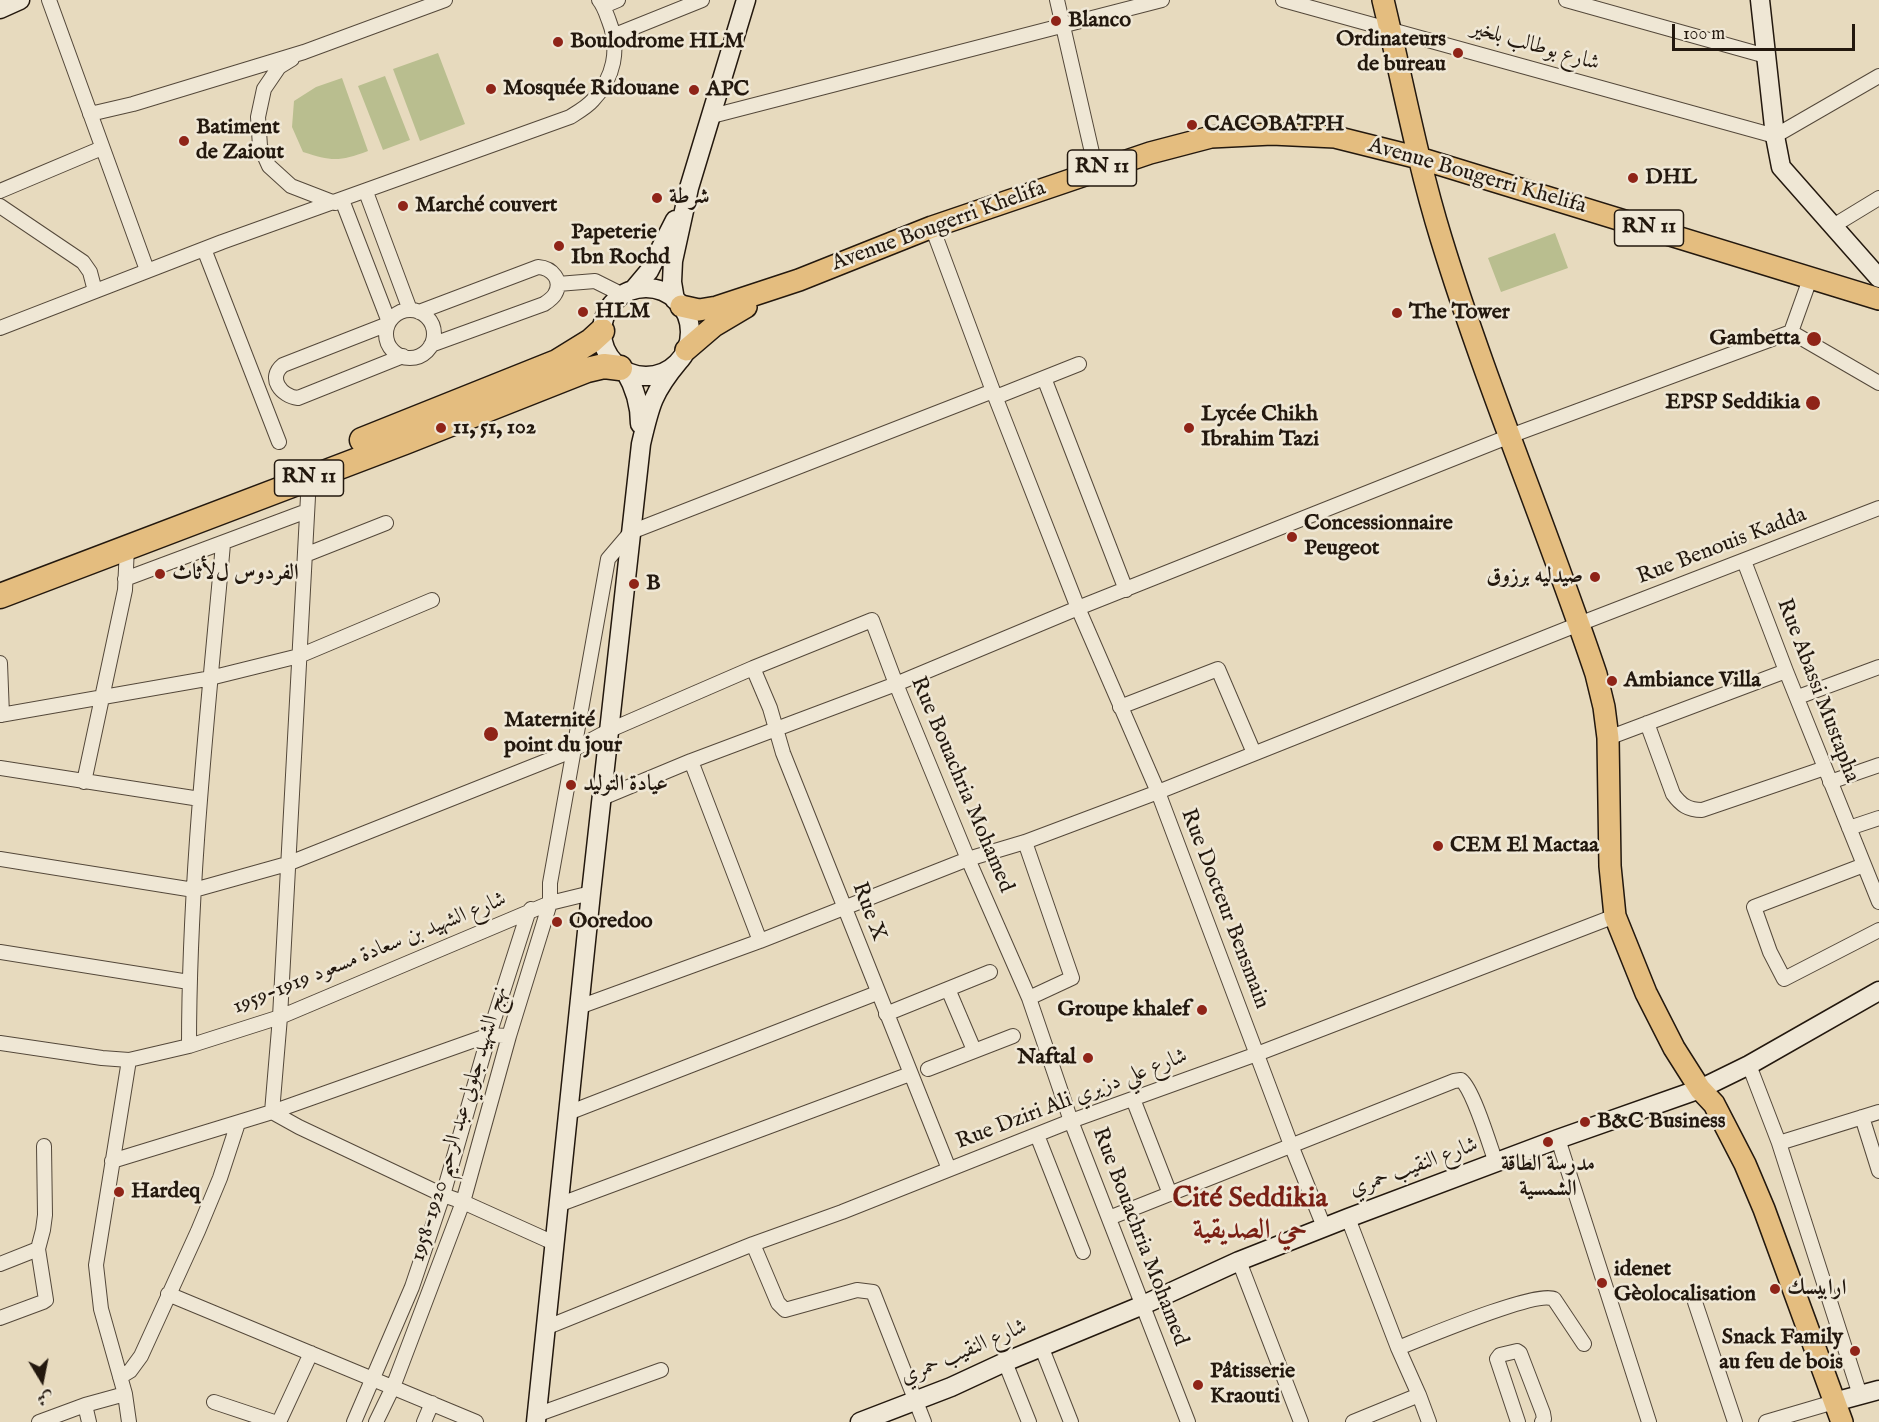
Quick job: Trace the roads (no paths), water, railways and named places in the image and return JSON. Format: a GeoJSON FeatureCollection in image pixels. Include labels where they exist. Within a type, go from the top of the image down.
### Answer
{"type":"FeatureCollection","features":[{"type":"Feature","properties":{"kind":"highway","name":"RN 11"},"geometry":{"type":"LineString","coordinates":[[0,582],[529,374],[562,360],[602,331]]}},
{"type":"Feature","properties":{"kind":"highway","name":"RN 11"},"geometry":{"type":"LineString","coordinates":[[0,596],[587,370],[604,366],[622,370]]}},
{"type":"Feature","properties":{"kind":"main road"},"geometry":{"type":"LineString","coordinates":[[1383,0],[1419,158],[1457,286],[1596,674],[1608,738],[1610,866],[1615,916],[1646,993],[1674,1048],[1700,1089],[1714,1104],[1745,1164],[1764,1209],[1842,1422]]}},
{"type":"Feature","properties":{"kind":"main road","name":"Avenue Bougerri Khelifa"},"geometry":{"type":"LineString","coordinates":[[678,303],[692,309],[707,309],[799,280],[932,227],[1150,153],[1211,138],[1272,134],[1335,137],[1419,158],[1879,299]]}},
{"type":"Feature","properties":{"kind":"main road","name":"Avenue Bougerri Khelifa"},"geometry":{"type":"LineString","coordinates":[[682,355],[726,318],[799,280]]}},
{"type":"Feature","properties":{"kind":"street"},"geometry":{"type":"LineString","coordinates":[[0,9],[20,0]]}},
{"type":"Feature","properties":{"kind":"street"},"geometry":{"type":"LineString","coordinates":[[49,0],[147,270]]}},
{"type":"Feature","properties":{"kind":"street"},"geometry":{"type":"LineString","coordinates":[[90,114],[133,104],[304,52],[445,0]]}},
{"type":"Feature","properties":{"kind":"street"},"geometry":{"type":"LineString","coordinates":[[0,328],[147,270],[570,117],[594,100],[610,74],[615,35],[601,3],[618,0]]}},
{"type":"Feature","properties":{"kind":"street"},"geometry":{"type":"LineString","coordinates":[[615,35],[702,0]]}},
{"type":"Feature","properties":{"kind":"street"},"geometry":{"type":"LineString","coordinates":[[661,1370],[536,1419],[641,444],[650,405],[655,394],[682,355],[689,339],[687,316],[678,303],[672,282],[673,261],[689,188],[746,0]]}},
{"type":"Feature","properties":{"kind":"street"},"geometry":{"type":"LineString","coordinates":[[1057,0],[1096,170]]}},
{"type":"Feature","properties":{"kind":"street"},"geometry":{"type":"LineString","coordinates":[[712,116],[1162,0]]}},
{"type":"Feature","properties":{"kind":"street","name":"شارع بوطالب بلخير"},"geometry":{"type":"LineString","coordinates":[[1283,0],[1775,136]]}},
{"type":"Feature","properties":{"kind":"street"},"geometry":{"type":"LineString","coordinates":[[1566,0],[1766,56]]}},
{"type":"Feature","properties":{"kind":"street"},"geometry":{"type":"LineString","coordinates":[[1760,0],[1780,166],[1879,278]]}},
{"type":"Feature","properties":{"kind":"street"},"geometry":{"type":"LineString","coordinates":[[304,52],[279,67],[264,89],[258,117],[260,146],[269,166],[291,186],[339,201]]}},
{"type":"Feature","properties":{"kind":"street"},"geometry":{"type":"LineString","coordinates":[[1775,136],[1879,76]]}},
{"type":"Feature","properties":{"kind":"street"},"geometry":{"type":"LineString","coordinates":[[0,191],[102,148]]}},
{"type":"Feature","properties":{"kind":"street"},"geometry":{"type":"LineString","coordinates":[[641,444],[639,406],[635,393],[622,370],[608,354],[603,343],[602,331],[608,310],[649,271],[689,188]]}},
{"type":"Feature","properties":{"kind":"street"},"geometry":{"type":"LineString","coordinates":[[366,192],[415,311],[431,322],[433,338],[431,345]]}},
{"type":"Feature","properties":{"kind":"street"},"geometry":{"type":"LineString","coordinates":[[1833,226],[1879,198]]}},
{"type":"Feature","properties":{"kind":"street"},"geometry":{"type":"LineString","coordinates":[[339,201],[389,323]]}},
{"type":"Feature","properties":{"kind":"street"},"geometry":{"type":"LineString","coordinates":[[0,206],[83,262],[90,272],[95,291]]}},
{"type":"Feature","properties":{"kind":"street","name":"Rue Docteur Bensmain"},"geometry":{"type":"LineString","coordinates":[[932,227],[994,394],[1078,608],[1158,792],[1324,1227]]}},
{"type":"Feature","properties":{"kind":"street"},"geometry":{"type":"LineString","coordinates":[[204,249],[279,442]]}},
{"type":"Feature","properties":{"kind":"street"},"geometry":{"type":"LineString","coordinates":[[538,267],[547,267],[555,274],[558,284],[555,295],[543,304],[431,345],[420,355],[408,357],[395,353],[387,339],[386,331],[389,323],[398,313],[415,311],[538,267]]}},
{"type":"Feature","properties":{"kind":"street"},"geometry":{"type":"LineString","coordinates":[[602,798],[691,761],[896,684],[1078,608],[1510,436],[1791,332],[1810,279]]}},
{"type":"Feature","properties":{"kind":"street"},"geometry":{"type":"LineString","coordinates":[[558,284],[595,281],[628,292],[651,289],[660,291],[678,303]]}},
{"type":"Feature","properties":{"kind":"street"},"geometry":{"type":"LineString","coordinates":[[389,323],[283,365],[277,370],[277,384],[290,397],[298,398],[403,356]]}},
{"type":"Feature","properties":{"kind":"street"},"geometry":{"type":"LineString","coordinates":[[1791,332],[1879,383]]}},
{"type":"Feature","properties":{"kind":"street"},"geometry":{"type":"LineString","coordinates":[[622,370],[636,375],[660,374],[670,369],[682,355]]}},
{"type":"Feature","properties":{"kind":"street"},"geometry":{"type":"LineString","coordinates":[[528,913],[550,883],[608,560],[631,532],[1079,364]]}},
{"type":"Feature","properties":{"kind":"street"},"geometry":{"type":"LineString","coordinates":[[1044,378],[1126,590]]}},
{"type":"Feature","properties":{"kind":"street"},"geometry":{"type":"LineString","coordinates":[[272,1112],[280,1017],[309,478]]}},
{"type":"Feature","properties":{"kind":"street","name":"Rue Benouis Kadda"},"geometry":{"type":"LineString","coordinates":[[579,1007],[760,941],[968,859],[1025,842],[1158,792],[1579,624],[1879,508]]}},
{"type":"Feature","properties":{"kind":"street"},"geometry":{"type":"LineString","coordinates":[[125,579],[307,512]]}},
{"type":"Feature","properties":{"kind":"street"},"geometry":{"type":"LineString","coordinates":[[304,555],[386,523]]}},
{"type":"Feature","properties":{"kind":"street"},"geometry":{"type":"LineString","coordinates":[[189,1046],[189,982],[200,799],[223,544]]}},
{"type":"Feature","properties":{"kind":"street"},"geometry":{"type":"LineString","coordinates":[[84,782],[124,590],[127,547]]}},
{"type":"Feature","properties":{"kind":"street","name":"Rue Abassi Mustapha"},"geometry":{"type":"LineString","coordinates":[[1744,561],[1879,902]]}},
{"type":"Feature","properties":{"kind":"street"},"geometry":{"type":"LineString","coordinates":[[0,663],[1,715],[211,677],[299,656],[432,600]]}},
{"type":"Feature","properties":{"kind":"street","name":"Rue Bouachria Mohamed"},"geometry":{"type":"LineString","coordinates":[[753,668],[872,620],[968,859],[1029,998],[1071,1121],[1188,1422]]}},
{"type":"Feature","properties":{"kind":"street"},"geometry":{"type":"LineString","coordinates":[[1798,697],[1879,667]]}},
{"type":"Feature","properties":{"kind":"street"},"geometry":{"type":"LineString","coordinates":[[0,859],[194,890],[287,864],[575,749],[609,730],[753,668]]}},
{"type":"Feature","properties":{"kind":"street","name":"Rue X"},"geometry":{"type":"LineString","coordinates":[[753,668],[770,708],[783,753],[844,909],[949,1169]]}},
{"type":"Feature","properties":{"kind":"street"},"geometry":{"type":"LineString","coordinates":[[1120,707],[1218,669],[1254,753]]}},
{"type":"Feature","properties":{"kind":"street"},"geometry":{"type":"LineString","coordinates":[[1608,738],[1786,671]]}},
{"type":"Feature","properties":{"kind":"street"},"geometry":{"type":"LineString","coordinates":[[1647,723],[1673,794],[1680,804],[1694,810],[1702,810],[1825,768]]}},
{"type":"Feature","properties":{"kind":"street"},"geometry":{"type":"LineString","coordinates":[[691,761],[760,941]]}},
{"type":"Feature","properties":{"kind":"street"},"geometry":{"type":"LineString","coordinates":[[1830,782],[1879,765]]}},
{"type":"Feature","properties":{"kind":"street"},"geometry":{"type":"LineString","coordinates":[[0,768],[200,799]]}},
{"type":"Feature","properties":{"kind":"street"},"geometry":{"type":"LineString","coordinates":[[1849,828],[1879,818]]}},
{"type":"Feature","properties":{"kind":"street","name":"Rue Bouachria Mohamed"},"geometry":{"type":"LineString","coordinates":[[1025,842],[1072,978],[1029,998]]}},
{"type":"Feature","properties":{"kind":"street"},"geometry":{"type":"LineString","coordinates":[[1864,865],[1754,908],[1770,952],[1784,980],[1879,930]]}},
{"type":"Feature","properties":{"kind":"street","name":"نهج الشهيد جلولي عبد الرحيم 1920-1958"},"geometry":{"type":"LineString","coordinates":[[376,1422],[393,1387],[463,1202],[509,1036],[550,903],[550,883]]}},
{"type":"Feature","properties":{"kind":"street","name":"شارع الشهيد بن سعادة مسعود 1919-1959"},"geometry":{"type":"LineString","coordinates":[[0,1043],[129,1060],[189,1046],[280,1017],[550,903],[591,893]]}},
{"type":"Feature","properties":{"kind":"street","name":"نهج الشهيد جلولي عبد الرحيم 1920-1958"},"geometry":{"type":"LineString","coordinates":[[354,1422],[412,1287],[443,1196],[489,1035],[528,913]]}},
{"type":"Feature","properties":{"kind":"street","name":"Rue Dziri Ali شارع علي دزيري"},"geometry":{"type":"LineString","coordinates":[[545,1328],[753,1244],[842,1212],[1071,1121],[1257,1054],[1615,916]]}},
{"type":"Feature","properties":{"kind":"street"},"geometry":{"type":"LineString","coordinates":[[0,952],[189,982]]}},
{"type":"Feature","properties":{"kind":"street"},"geometry":{"type":"LineString","coordinates":[[886,1014],[990,972]]}},
{"type":"Feature","properties":{"kind":"street"},"geometry":{"type":"LineString","coordinates":[[948,989],[974,1050]]}},
{"type":"Feature","properties":{"kind":"street","name":"شارع النقيب حمري"},"geometry":{"type":"LineString","coordinates":[[860,1422],[951,1387],[1041,1346],[1143,1305],[1239,1261],[1324,1227],[1558,1139],[1700,1089],[1749,1065],[1879,991]]}},
{"type":"Feature","properties":{"kind":"street"},"geometry":{"type":"LineString","coordinates":[[568,1113],[878,993]]}},
{"type":"Feature","properties":{"kind":"street"},"geometry":{"type":"LineString","coordinates":[[112,1161],[272,1112],[489,1035],[509,1036]]}},
{"type":"Feature","properties":{"kind":"street"},"geometry":{"type":"LineString","coordinates":[[928,1069],[1013,1036]]}},
{"type":"Feature","properties":{"kind":"street"},"geometry":{"type":"LineString","coordinates":[[129,1060],[96,1266],[101,1309],[125,1394],[129,1422]]}},
{"type":"Feature","properties":{"kind":"street"},"geometry":{"type":"LineString","coordinates":[[1749,1065],[1779,1143],[1860,1395]]}},
{"type":"Feature","properties":{"kind":"street"},"geometry":{"type":"LineString","coordinates":[[558,1205],[910,1074]]}},
{"type":"Feature","properties":{"kind":"street"},"geometry":{"type":"LineString","coordinates":[[1109,1218],[1461,1080],[1466,1085],[1496,1163]]}},
{"type":"Feature","properties":{"kind":"street"},"geometry":{"type":"LineString","coordinates":[[1133,1099],[1170,1194]]}},
{"type":"Feature","properties":{"kind":"street"},"geometry":{"type":"LineString","coordinates":[[272,1112],[443,1196],[463,1202],[554,1243]]}},
{"type":"Feature","properties":{"kind":"street"},"geometry":{"type":"LineString","coordinates":[[1779,1143],[1879,1112]]}},
{"type":"Feature","properties":{"kind":"street"},"geometry":{"type":"LineString","coordinates":[[1862,1117],[1879,1171]]}},
{"type":"Feature","properties":{"kind":"street"},"geometry":{"type":"LineString","coordinates":[[120,1377],[130,1371],[141,1356],[198,1231],[220,1178],[238,1123]]}},
{"type":"Feature","properties":{"kind":"street"},"geometry":{"type":"LineString","coordinates":[[1037,1135],[1083,1252]]}},
{"type":"Feature","properties":{"kind":"street"},"geometry":{"type":"LineString","coordinates":[[1558,1139],[1649,1422]]}},
{"type":"Feature","properties":{"kind":"street"},"geometry":{"type":"LineString","coordinates":[[0,1318],[46,1300],[38,1249],[45,1215],[44,1146]]}},
{"type":"Feature","properties":{"kind":"street"},"geometry":{"type":"LineString","coordinates":[[1348,1218],[1429,1422]]}},
{"type":"Feature","properties":{"kind":"street"},"geometry":{"type":"LineString","coordinates":[[753,1244],[778,1303],[785,1310],[858,1290],[873,1292],[924,1422]]}},
{"type":"Feature","properties":{"kind":"street"},"geometry":{"type":"LineString","coordinates":[[0,1264],[38,1249]]}},
{"type":"Feature","properties":{"kind":"street"},"geometry":{"type":"LineString","coordinates":[[1239,1261],[1300,1422]]}},
{"type":"Feature","properties":{"kind":"street"},"geometry":{"type":"LineString","coordinates":[[412,1287],[430,1291]]}},
{"type":"Feature","properties":{"kind":"street"},"geometry":{"type":"LineString","coordinates":[[168,1294],[474,1422]]}},
{"type":"Feature","properties":{"kind":"street"},"geometry":{"type":"LineString","coordinates":[[1398,1348],[1512,1306],[1547,1297],[1554,1299],[1584,1344]]}},
{"type":"Feature","properties":{"kind":"street"},"geometry":{"type":"LineString","coordinates":[[1695,1302],[1735,1422]]}},
{"type":"Feature","properties":{"kind":"street"},"geometry":{"type":"LineString","coordinates":[[1041,1346],[1071,1422]]}},
{"type":"Feature","properties":{"kind":"street"},"geometry":{"type":"LineString","coordinates":[[1518,1422],[1497,1359],[1517,1351],[1521,1353],[1544,1415],[1542,1422]]}},
{"type":"Feature","properties":{"kind":"street"},"geometry":{"type":"LineString","coordinates":[[279,1422],[311,1353]]}},
{"type":"Feature","properties":{"kind":"street"},"geometry":{"type":"LineString","coordinates":[[1005,1362],[1029,1422]]}},
{"type":"Feature","properties":{"kind":"street"},"geometry":{"type":"LineString","coordinates":[[1766,1422],[1879,1390]]}},
{"type":"Feature","properties":{"kind":"street"},"geometry":{"type":"LineString","coordinates":[[39,1422],[85,1405],[125,1394]]}},
{"type":"Feature","properties":{"kind":"street"},"geometry":{"type":"LineString","coordinates":[[1353,1422],[1419,1395]]}},
{"type":"Feature","properties":{"kind":"street"},"geometry":{"type":"LineString","coordinates":[[214,1402],[274,1422]]}},
{"type":"Feature","properties":{"kind":"street"},"geometry":{"type":"LineString","coordinates":[[424,1422],[432,1403]]}},
{"type":"Feature","properties":{"kind":"street"},"geometry":{"type":"LineString","coordinates":[[85,1405],[89,1422]]}},
{"type":"Feature","properties":{"kind":"place","name":"Blanco"},"geometry":{"type":"Point","coordinates":[1056,21]}},
{"type":"Feature","properties":{"kind":"place","name":"Boulodrome HLM"},"geometry":{"type":"Point","coordinates":[558,42]}},
{"type":"Feature","properties":{"kind":"place","name":"Ordinateurs de bureau"},"geometry":{"type":"Point","coordinates":[1458,53]}},
{"type":"Feature","properties":{"kind":"place","name":"Mosquée Ridouane"},"geometry":{"type":"Point","coordinates":[491,89]}},
{"type":"Feature","properties":{"kind":"place","name":"APC"},"geometry":{"type":"Point","coordinates":[694,90]}},
{"type":"Feature","properties":{"kind":"place","name":"CACOBATPH"},"geometry":{"type":"Point","coordinates":[1192,125]}},
{"type":"Feature","properties":{"kind":"place","name":"Batiment de Zaiout"},"geometry":{"type":"Point","coordinates":[184,141]}},
{"type":"Feature","properties":{"kind":"place","name":"DHL"},"geometry":{"type":"Point","coordinates":[1633,178]}},
{"type":"Feature","properties":{"kind":"place","name":"شرطة"},"geometry":{"type":"Point","coordinates":[657,198]}},
{"type":"Feature","properties":{"kind":"place","name":"Marché couvert"},"geometry":{"type":"Point","coordinates":[403,206]}},
{"type":"Feature","properties":{"kind":"place","name":"Papeterie Ibn Rochd"},"geometry":{"type":"Point","coordinates":[559,246]}},
{"type":"Feature","properties":{"kind":"place","name":"HLM"},"geometry":{"type":"Point","coordinates":[583,312]}},
{"type":"Feature","properties":{"kind":"place","name":"The Tower"},"geometry":{"type":"Point","coordinates":[1397,313]}},
{"type":"Feature","properties":{"kind":"place","name":"Gambetta"},"geometry":{"type":"Point","coordinates":[1814,339]}},
{"type":"Feature","properties":{"kind":"place","name":"EPSP Seddikia"},"geometry":{"type":"Point","coordinates":[1813,403]}},
{"type":"Feature","properties":{"kind":"place","name":"11, 51, 102"},"geometry":{"type":"Point","coordinates":[441,428]}},
{"type":"Feature","properties":{"kind":"place","name":"Lycée Chikh Ibrahim Tazi"},"geometry":{"type":"Point","coordinates":[1189,428]}},
{"type":"Feature","properties":{"kind":"place","name":"Concessionnaire Peugeot"},"geometry":{"type":"Point","coordinates":[1292,537]}},
{"type":"Feature","properties":{"kind":"place","name":"الفردوس لﻷثاث"},"geometry":{"type":"Point","coordinates":[160,574]}},
{"type":"Feature","properties":{"kind":"place","name":"صيدليه برزوق"},"geometry":{"type":"Point","coordinates":[1595,577]}},
{"type":"Feature","properties":{"kind":"place","name":"B"},"geometry":{"type":"Point","coordinates":[634,584]}},
{"type":"Feature","properties":{"kind":"place","name":"Ambiance Villa"},"geometry":{"type":"Point","coordinates":[1612,681]}},
{"type":"Feature","properties":{"kind":"place","name":"Maternité point du jour"},"geometry":{"type":"Point","coordinates":[491,734]}},
{"type":"Feature","properties":{"kind":"place","name":"عيادة التوليد"},"geometry":{"type":"Point","coordinates":[571,785]}},
{"type":"Feature","properties":{"kind":"place","name":"CEM El Mactaa"},"geometry":{"type":"Point","coordinates":[1438,846]}},
{"type":"Feature","properties":{"kind":"place","name":"Ooredoo"},"geometry":{"type":"Point","coordinates":[557,922]}},
{"type":"Feature","properties":{"kind":"place","name":"Groupe khalef"},"geometry":{"type":"Point","coordinates":[1202,1010]}},
{"type":"Feature","properties":{"kind":"place","name":"Naftal"},"geometry":{"type":"Point","coordinates":[1088,1058]}},
{"type":"Feature","properties":{"kind":"place","name":"B&C Business"},"geometry":{"type":"Point","coordinates":[1585,1122]}},
{"type":"Feature","properties":{"kind":"place","name":"مدرسة الطاقة الشمسية"},"geometry":{"type":"Point","coordinates":[1548,1142]}},
{"type":"Feature","properties":{"kind":"place","name":"Hardeq"},"geometry":{"type":"Point","coordinates":[119,1192]}},
{"type":"Feature","properties":{"kind":"place","name":"idenet Gèolocalisation"},"geometry":{"type":"Point","coordinates":[1602,1283]}},
{"type":"Feature","properties":{"kind":"place","name":"ارابيسك"},"geometry":{"type":"Point","coordinates":[1775,1289]}},
{"type":"Feature","properties":{"kind":"place","name":"Snack Family au feu de bois"},"geometry":{"type":"Point","coordinates":[1855,1351]}},
{"type":"Feature","properties":{"kind":"place","name":"Pâtisserie Kraouti"},"geometry":{"type":"Point","coordinates":[1198,1385]}},
{"type":"Feature","properties":{"kind":"district","name":"Cité Seddikia حي الصديقية"},"geometry":{"type":"Point","coordinates":[1250,1216]}}]}
